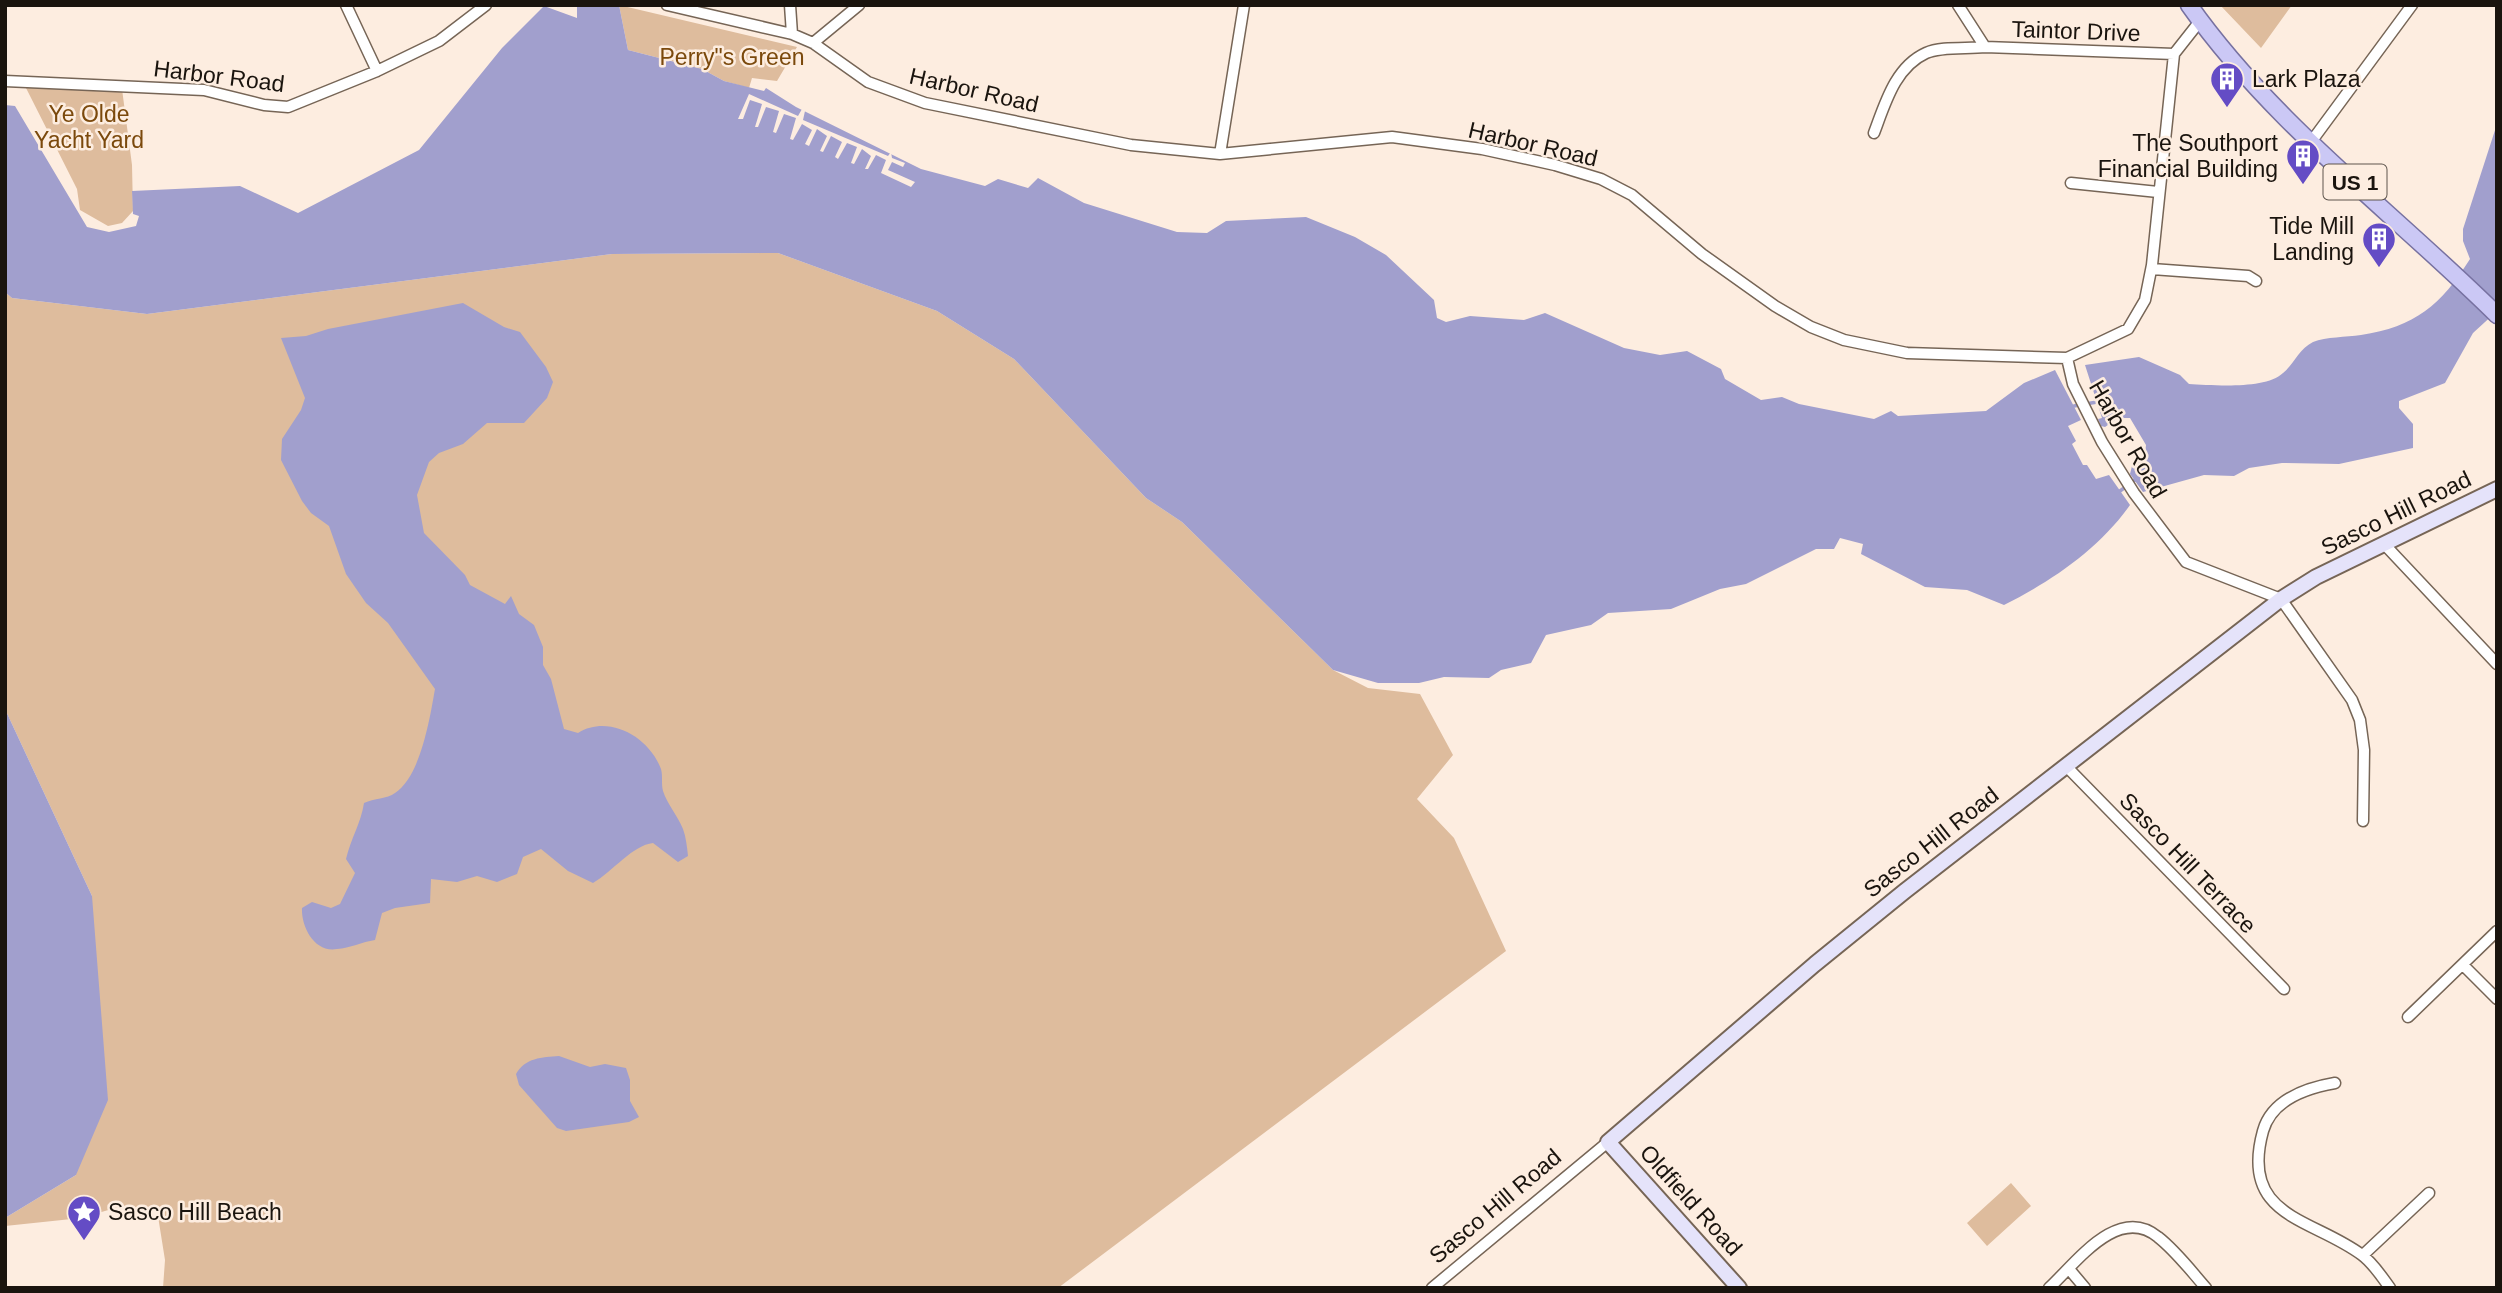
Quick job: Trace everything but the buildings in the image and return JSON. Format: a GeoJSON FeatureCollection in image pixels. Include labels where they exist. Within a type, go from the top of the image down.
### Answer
{"type":"FeatureCollection","features":[{"type":"Feature","properties":{"kind":"main road","name":"US 1"},"geometry":{"type":"LineString","coordinates":[[2189,5],[2248,78],[2311,142],[2494,313]]}},
{"type":"Feature","properties":{"kind":"street"},"geometry":{"type":"LineString","coordinates":[[346,5],[377,71]]}},
{"type":"Feature","properties":{"kind":"street","name":"Harbor Road"},"geometry":{"type":"LineString","coordinates":[[5,81],[204,90],[264,105],[288,107],[377,71],[439,41],[486,5]]}},
{"type":"Feature","properties":{"kind":"street","name":"Harbor Road"},"geometry":{"type":"LineString","coordinates":[[667,5],[792,34],[813,43],[869,82],[925,103],[1131,145],[1220,153],[1392,138],[1482,149],[1555,165],[1601,179],[1632,195],[1702,254],[1775,306],[1811,327],[1844,340],[1907,353],[2067,358],[2073,384],[2123,476],[2186,562],[2281,599]]}},
{"type":"Feature","properties":{"kind":"street"},"geometry":{"type":"LineString","coordinates":[[790,5],[792,34]]}},
{"type":"Feature","properties":{"kind":"street"},"geometry":{"type":"LineString","coordinates":[[813,43],[859,5]]}},
{"type":"Feature","properties":{"kind":"street"},"geometry":{"type":"LineString","coordinates":[[1220,153],[1244,5]]}},
{"type":"Feature","properties":{"kind":"street","name":"Taintor Drive"},"geometry":{"type":"LineString","coordinates":[[1958,5],[1985,47],[2174,54]]}},
{"type":"Feature","properties":{"kind":"street"},"geometry":{"type":"LineString","coordinates":[[2311,142],[2412,5]]}},
{"type":"Feature","properties":{"kind":"street"},"geometry":{"type":"LineString","coordinates":[[2067,358],[2128,329],[2145,300],[2152,269],[2174,54],[2200,21]]}},
{"type":"Feature","properties":{"kind":"street"},"geometry":{"type":"LineString","coordinates":[[1874,133],[1892,88],[1915,60],[1928,52],[1985,47]]}},
{"type":"Feature","properties":{"kind":"street"},"geometry":{"type":"LineString","coordinates":[[2071,183],[2158,192]]}},
{"type":"Feature","properties":{"kind":"street"},"geometry":{"type":"LineString","coordinates":[[2152,269],[2249,276],[2256,281]]}},
{"type":"Feature","properties":{"kind":"street","name":"Sasco Hill Road"},"geometry":{"type":"LineString","coordinates":[[1432,1288],[1608,1142],[1815,964],[2065,765],[2281,599],[2316,578],[2497,489]]}},
{"type":"Feature","properties":{"kind":"street"},"geometry":{"type":"LineString","coordinates":[[2385,545],[2497,664]]}},
{"type":"Feature","properties":{"kind":"street"},"geometry":{"type":"LineString","coordinates":[[2281,599],[2352,700],[2360,720],[2366,795],[2363,821]]}},
{"type":"Feature","properties":{"kind":"street","name":"Sasco Hill Terrace"},"geometry":{"type":"LineString","coordinates":[[2065,765],[2284,989]]}},
{"type":"Feature","properties":{"kind":"street"},"geometry":{"type":"LineString","coordinates":[[2408,1017],[2497,931]]}},
{"type":"Feature","properties":{"kind":"street"},"geometry":{"type":"LineString","coordinates":[[2463,965],[2497,999]]}},
{"type":"Feature","properties":{"kind":"street"},"geometry":{"type":"LineString","coordinates":[[2335,1083],[2308,1088],[2282,1102],[2265,1124],[2258,1149],[2260,1175],[2272,1203],[2301,1223],[2363,1255],[2390,1288]]}},
{"type":"Feature","properties":{"kind":"street","name":"Oldfield Road"},"geometry":{"type":"LineString","coordinates":[[1608,1142],[1739,1288]]}},
{"type":"Feature","properties":{"kind":"street"},"geometry":{"type":"LineString","coordinates":[[2363,1255],[2429,1193]]}},
{"type":"Feature","properties":{"kind":"street"},"geometry":{"type":"LineString","coordinates":[[2049,1288],[2111,1232],[2134,1226],[2158,1237],[2206,1288]]}},
{"type":"Feature","properties":{"kind":"street"},"geometry":{"type":"LineString","coordinates":[[2069,1269],[2085,1288]]}},
{"type":"Feature","properties":{"kind":"green space","name":"Perry\"s Green"},"geometry":{"type":"Polygon","coordinates":[[[619,5],[797,47],[777,81],[752,78],[749,88],[724,81],[702,69],[628,50],[619,5]]]}},
{"type":"Feature","properties":{"kind":"green space"},"geometry":{"type":"Polygon","coordinates":[[[2220,5],[2292,5],[2261,48],[2220,5]]]}},
{"type":"Feature","properties":{"kind":"green space","name":"Ye Olde Yacht Yard"},"geometry":{"type":"Polygon","coordinates":[[[25,86],[122,89],[132,165],[133,211],[122,223],[108,226],[80,210],[77,189],[25,86]]]}},
{"type":"Feature","properties":{"kind":"green space"},"geometry":{"type":"Polygon","coordinates":[[[778,253],[937,311],[1014,359],[1146,498],[1182,522],[1333,670],[1368,688],[1420,694],[1453,755],[1417,799],[1454,838],[1506,951],[1058,1288],[163,1288],[165,1260],[157,1210],[122,1206],[81,1218],[5,1226],[5,1218],[76,1175],[92,896],[5,709],[5,292],[12,298],[147,314],[612,254],[778,253]]]}},
{"type":"Feature","properties":{"kind":"green space"},"geometry":{"type":"Polygon","coordinates":[[[2011,1183],[2031,1206],[1987,1246],[1967,1223],[2011,1183]]]}},
{"type":"Feature","properties":{"kind":"water"},"geometry":{"type":"Polygon","coordinates":[[[577,5],[619,5],[628,50],[702,69],[724,81],[764,91],[766,88],[796,107],[921,169],[985,186],[998,179],[1028,188],[1038,178],[1084,203],[1177,232],[1207,233],[1226,221],[1306,217],[1355,237],[1386,255],[1434,300],[1437,318],[1446,322],[1470,316],[1524,320],[1545,313],[1624,348],[1660,355],[1687,351],[1721,369],[1725,379],[1761,400],[1782,397],[1799,404],[1874,419],[1891,411],[1898,416],[1986,411],[2024,383],[2055,370],[2081,420],[2068,426],[2076,441],[2072,444],[2083,465],[2087,465],[2096,479],[2109,475],[2130,505],[2089,550],[2040,585],[2004,605],[1967,590],[1925,587],[1861,554],[1863,544],[1840,538],[1834,549],[1816,549],[1746,584],[1720,589],[1671,609],[1608,613],[1591,625],[1546,635],[1531,663],[1501,670],[1489,678],[1444,677],[1419,683],[1378,683],[1333,670],[1182,522],[1146,498],[1014,359],[937,311],[778,253],[612,254],[147,314],[12,298],[5,292],[5,105],[15,106],[87,227],[109,232],[136,226],[139,216],[133,214],[132,191],[240,186],[298,213],[419,150],[502,48],[544,6],[577,18],[577,5]]]}},
{"type":"Feature","properties":{"kind":"water"},"geometry":{"type":"Polygon","coordinates":[[[2497,124],[2497,311],[2473,333],[2445,383],[2399,401],[2399,408],[2413,424],[2413,448],[2339,464],[2282,463],[2249,468],[2234,476],[2204,475],[2143,492],[2130,474],[2133,462],[2145,455],[2146,445],[2130,418],[2118,418],[2105,427],[2101,426],[2098,419],[2102,418],[2085,365],[2139,357],[2180,375],[2189,384],[2251,384],[2264,382],[2283,373],[2313,342],[2380,331],[2412,320],[2437,301],[2470,259],[2463,241],[2463,229],[2497,124]]]}},
{"type":"Feature","properties":{"kind":"water"},"geometry":{"type":"Polygon","coordinates":[[[463,303],[504,327],[520,332],[546,367],[553,382],[547,398],[524,423],[487,423],[463,444],[439,453],[429,462],[417,495],[424,533],[465,575],[470,585],[505,604],[511,596],[519,614],[534,625],[543,647],[543,665],[551,679],[564,729],[578,733],[602,726],[615,728],[627,732],[647,747],[661,769],[663,791],[683,829],[688,856],[678,862],[653,843],[638,848],[593,883],[568,871],[541,849],[523,857],[517,874],[497,882],[477,876],[457,882],[431,879],[430,903],[395,908],[382,913],[375,940],[329,949],[310,937],[302,908],[312,902],[331,908],[340,904],[355,873],[346,859],[364,803],[395,793],[412,774],[423,745],[435,689],[388,623],[366,603],[346,574],[329,526],[311,513],[302,501],[281,460],[282,439],[301,410],[305,398],[281,338],[306,336],[328,329],[463,303]]]}},
{"type":"Feature","properties":{"kind":"water"},"geometry":{"type":"Polygon","coordinates":[[[5,709],[92,896],[108,1100],[76,1175],[5,1218],[5,709]]]}},
{"type":"Feature","properties":{"kind":"water"},"geometry":{"type":"Polygon","coordinates":[[[559,1056],[590,1067],[605,1064],[626,1068],[630,1080],[630,1101],[639,1117],[629,1122],[566,1131],[557,1128],[519,1085],[516,1074],[529,1062],[559,1056]]]}},
{"type":"Feature","properties":{"kind":"pier"},"geometry":{"type":"Polygon","coordinates":[[[749,94],[798,116],[802,109],[805,111],[803,120],[888,156],[891,152],[892,158],[905,163],[903,167],[892,162],[888,170],[915,182],[911,187],[881,173],[886,160],[876,155],[868,169],[865,169],[871,156],[862,149],[854,164],[851,163],[857,147],[847,143],[838,159],[835,157],[842,142],[831,136],[823,152],[820,151],[827,136],[817,129],[809,146],[805,144],[812,130],[802,124],[793,140],[790,139],[796,118],[784,114],[776,133],[773,132],[779,111],[766,107],[758,127],[755,127],[762,104],[750,100],[743,119],[738,119],[749,94]]]}},
{"type":"Feature","properties":{"kind":"waterway"},"geometry":{"type":"LineString","coordinates":[[2074,406],[2097,402]]}},
{"type":"Feature","properties":{"kind":"waterway"},"geometry":{"type":"LineString","coordinates":[[2120,491],[2135,480]]}},
{"type":"Feature","properties":{"kind":"place","name":"Lark Plaza"},"geometry":{"type":"Point","coordinates":[2227,109]}},
{"type":"Feature","properties":{"kind":"place","name":"The Southport Financial Building"},"geometry":{"type":"Point","coordinates":[2303,186]}},
{"type":"Feature","properties":{"kind":"place","name":"Tide Mill Landing"},"geometry":{"type":"Point","coordinates":[2379,269]}},
{"type":"Feature","properties":{"kind":"place","name":"Sasco Hill Beach"},"geometry":{"type":"Point","coordinates":[84,1242]}}]}
